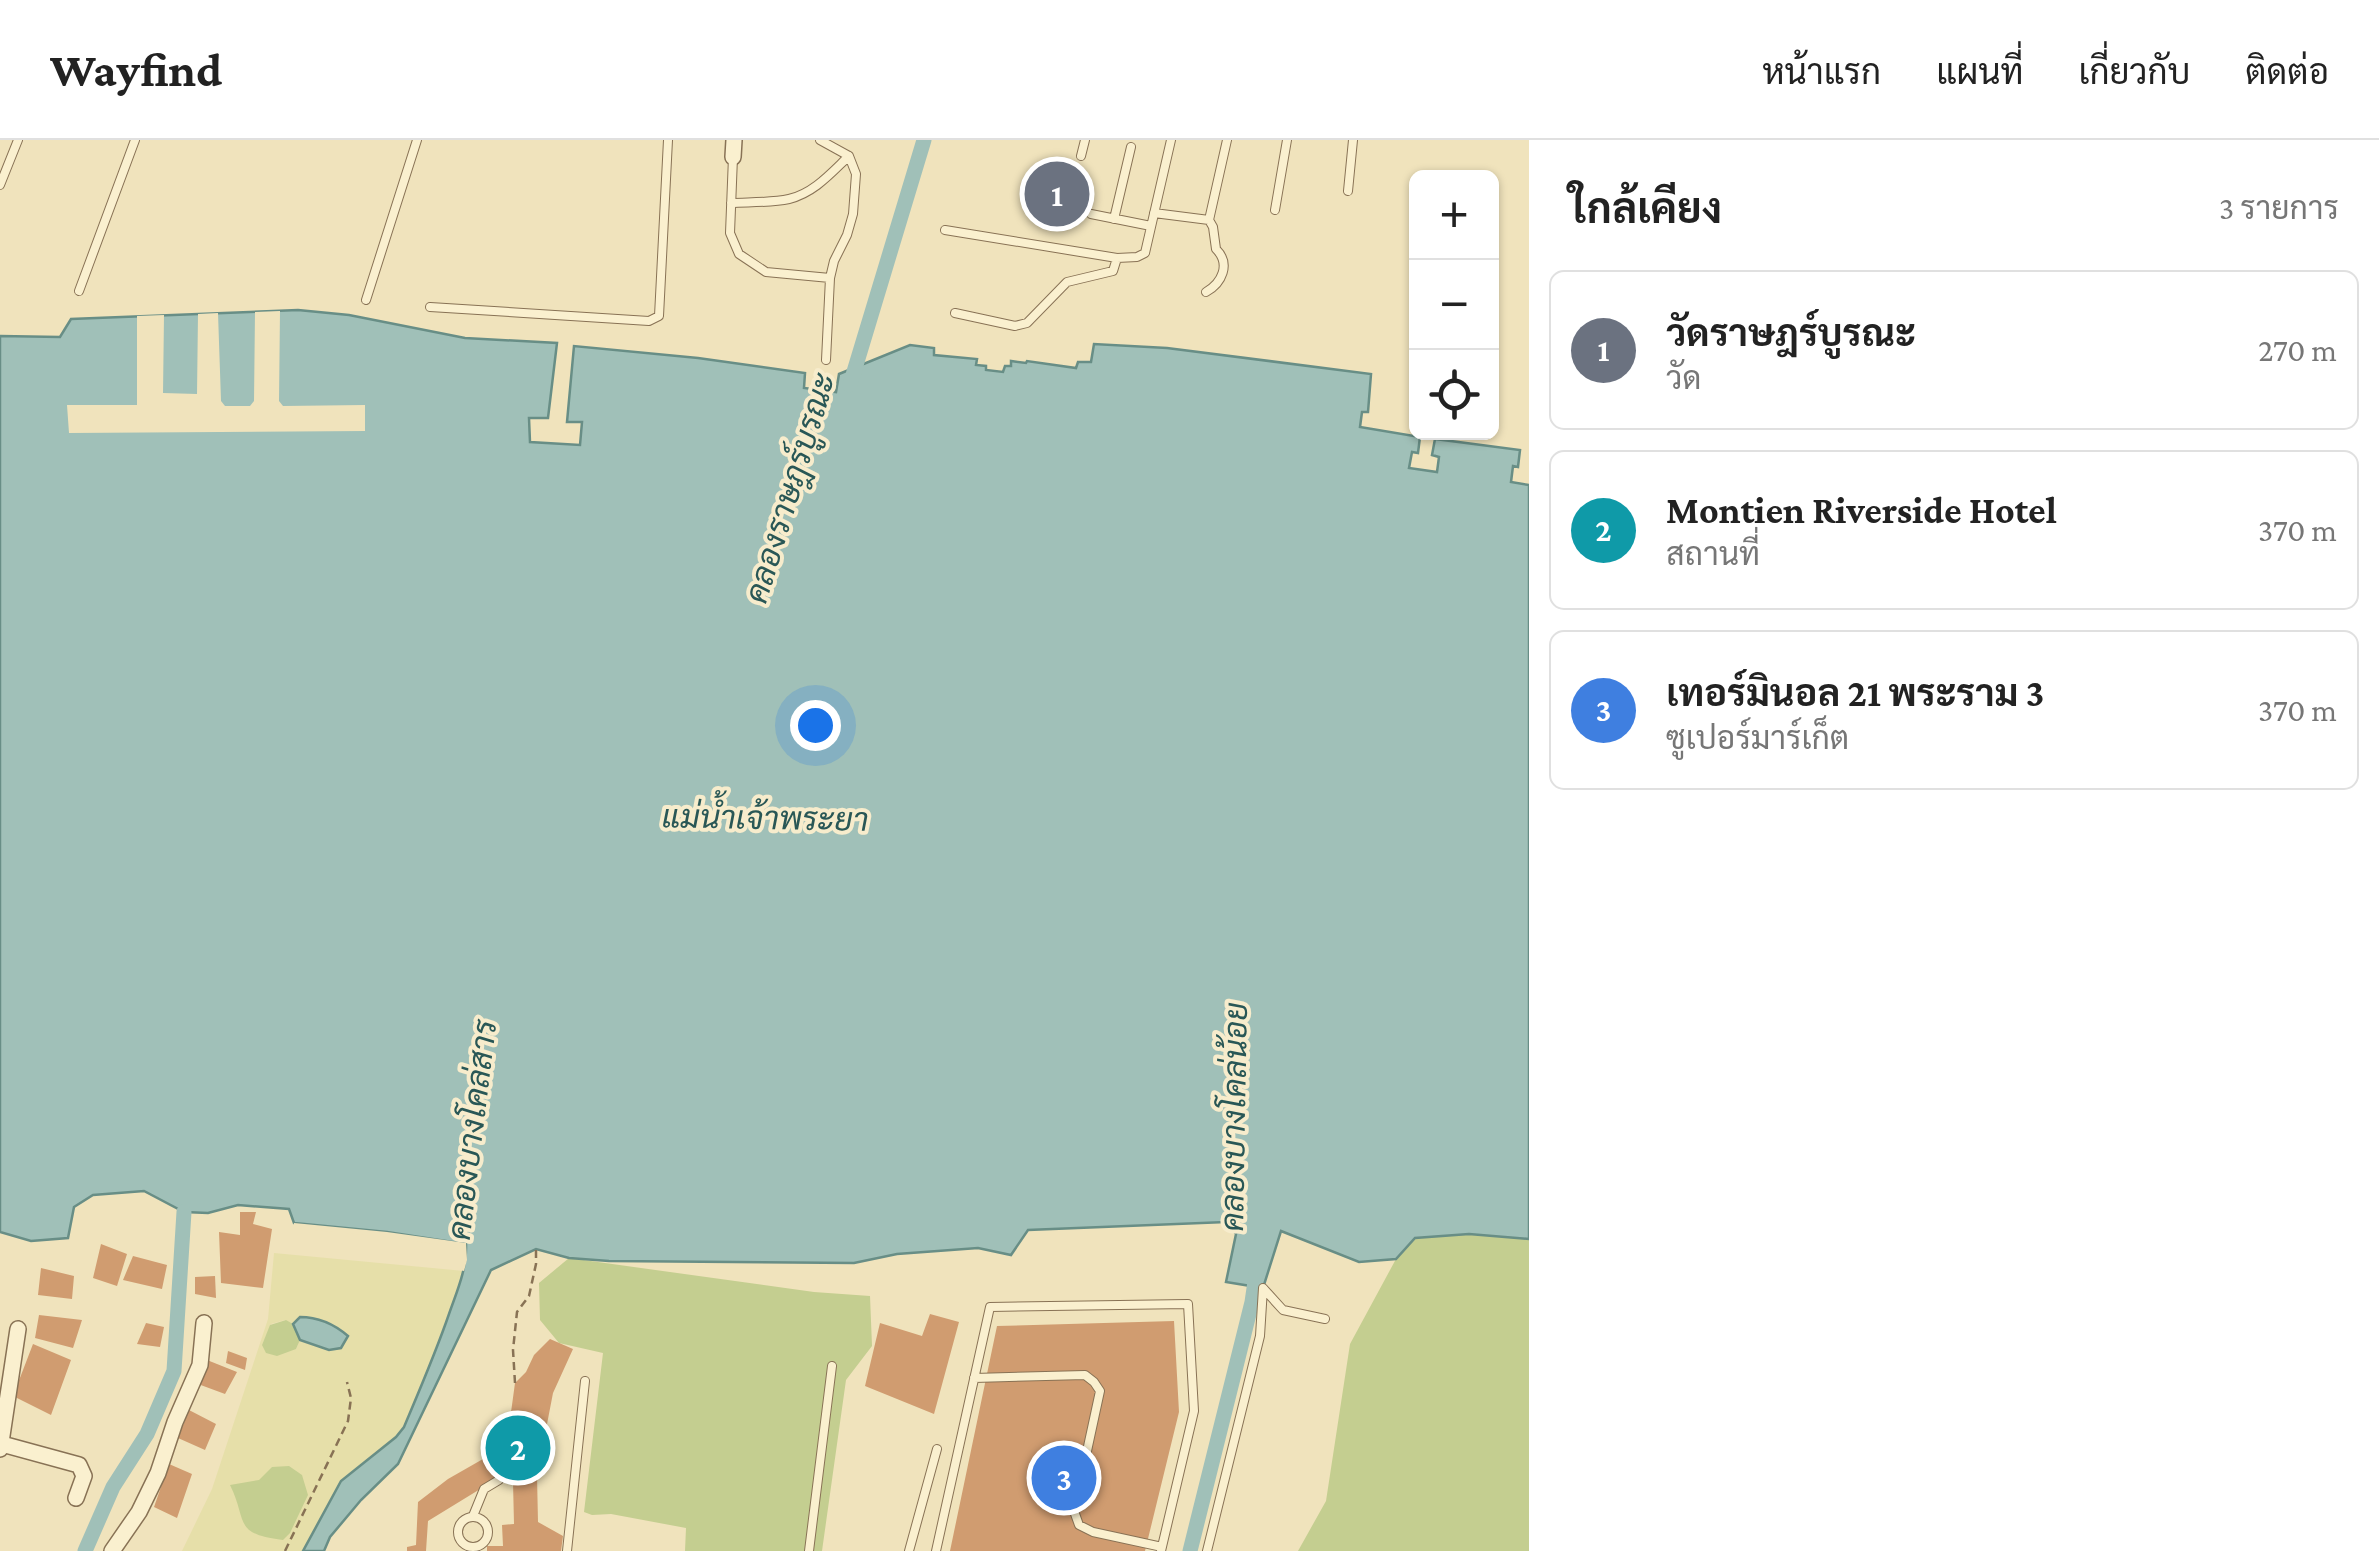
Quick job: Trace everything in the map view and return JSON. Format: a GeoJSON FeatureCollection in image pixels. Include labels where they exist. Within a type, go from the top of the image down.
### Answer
{"type":"FeatureCollection","features":[{"type":"Feature","properties":{"kind":"street"},"geometry":{"type":"LineString","coordinates":[[112,1551],[139,1512],[158,1473],[200,1366],[204,1323]]}},
{"type":"Feature","properties":{"kind":"street"},"geometry":{"type":"LineString","coordinates":[[18,1328],[1,1447],[79,1465],[84,1476],[76,1498]]}},
{"type":"Feature","properties":{"kind":"lane"},"geometry":{"type":"LineString","coordinates":[[0,185],[18,140]]}},
{"type":"Feature","properties":{"kind":"lane"},"geometry":{"type":"LineString","coordinates":[[79,290],[135,140]]}},
{"type":"Feature","properties":{"kind":"lane"},"geometry":{"type":"LineString","coordinates":[[366,300],[417,140]]}},
{"type":"Feature","properties":{"kind":"lane"},"geometry":{"type":"LineString","coordinates":[[430,308],[649,321],[659,316],[668,140]]}},
{"type":"Feature","properties":{"kind":"lane"},"geometry":{"type":"LineString","coordinates":[[820,140],[849,156],[856,174],[848,235],[830,278],[826,360]]}},
{"type":"Feature","properties":{"kind":"lane"},"geometry":{"type":"LineString","coordinates":[[1081,156],[1085,140]]}},
{"type":"Feature","properties":{"kind":"lane"},"geometry":{"type":"LineString","coordinates":[[945,230],[1118,258],[1145,253],[1171,140]]}},
{"type":"Feature","properties":{"kind":"lane"},"geometry":{"type":"LineString","coordinates":[[1206,292],[1222,277],[1224,261],[1216,250],[1209,220],[1227,140]]}},
{"type":"Feature","properties":{"kind":"lane"},"geometry":{"type":"LineString","coordinates":[[1275,210],[1286,140]]}},
{"type":"Feature","properties":{"kind":"lane"},"geometry":{"type":"LineString","coordinates":[[1348,190],[1354,140]]}},
{"type":"Feature","properties":{"kind":"lane"},"geometry":{"type":"LineString","coordinates":[[1114,219],[1131,147]]}},
{"type":"Feature","properties":{"kind":"lane"},"geometry":{"type":"LineString","coordinates":[[733,148],[730,232],[739,254],[766,272],[830,278]]}},
{"type":"Feature","properties":{"kind":"lane"},"geometry":{"type":"LineString","coordinates":[[731,203],[786,200],[800,195],[819,184],[849,156]]}},
{"type":"Feature","properties":{"kind":"lane"},"geometry":{"type":"LineString","coordinates":[[1154,213],[1209,220]]}},
{"type":"Feature","properties":{"kind":"lane"},"geometry":{"type":"LineString","coordinates":[[1091,214],[1151,226]]}},
{"type":"Feature","properties":{"kind":"lane"},"geometry":{"type":"LineString","coordinates":[[955,313],[1015,326],[1027,323],[1067,282],[1112,271],[1118,258]]}},
{"type":"Feature","properties":{"kind":"lane"},"geometry":{"type":"LineString","coordinates":[[1207,1551],[1260,1336],[1263,1288],[1282,1310],[1325,1319]]}},
{"type":"Feature","properties":{"kind":"lane"},"geometry":{"type":"LineString","coordinates":[[936,1551],[974,1378],[990,1308],[1188,1304],[1194,1411],[1162,1549],[1093,1532],[1079,1524],[1074,1511],[1100,1391],[1094,1382],[1085,1376],[974,1378]]}},
{"type":"Feature","properties":{"kind":"lane"},"geometry":{"type":"LineString","coordinates":[[809,1551],[832,1366]]}},
{"type":"Feature","properties":{"kind":"lane"},"geometry":{"type":"LineString","coordinates":[[567,1551],[585,1382]]}},
{"type":"Feature","properties":{"kind":"lane"},"geometry":{"type":"LineString","coordinates":[[908,1551],[937,1449]]}},
{"type":"Feature","properties":{"kind":"lane"},"geometry":{"type":"LineString","coordinates":[[473,1516],[484,1489],[498,1480]]}},
{"type":"Feature","properties":{"kind":"lane"},"geometry":{"type":"LineString","coordinates":[[473,1516],[487,1524],[488,1531],[484,1543],[469,1549],[457,1533],[462,1520],[473,1516]]}},
{"type":"Feature","properties":{"kind":"path"},"geometry":{"type":"LineString","coordinates":[[515,1382],[517,1312],[529,1296],[536,1249]]}},
{"type":"Feature","properties":{"kind":"path"},"geometry":{"type":"LineString","coordinates":[[285,1551],[348,1422],[352,1398],[346,1382]]}},
{"type":"Feature","properties":{"kind":"shaded area"},"geometry":{"type":"Polygon","coordinates":[[[274,1253],[464,1271],[438,1347],[404,1427],[341,1481],[303,1551],[182,1551],[212,1489],[268,1319],[274,1253]],[[300,1317],[293,1324],[285,1320],[271,1324],[262,1345],[296,1349],[300,1340],[329,1350],[300,1317]]]}},
{"type":"Feature","properties":{"kind":"green space"},"geometry":{"type":"Polygon","coordinates":[[[1469,1234],[1529,1239],[1529,1551],[1298,1551],[1326,1501],[1350,1344],[1396,1259],[1414,1238],[1469,1234]]]}},
{"type":"Feature","properties":{"kind":"green space"},"geometry":{"type":"Polygon","coordinates":[[[569,1258],[814,1292],[870,1296],[872,1346],[846,1380],[822,1551],[685,1551],[686,1528],[584,1512],[603,1353],[559,1343],[540,1320],[539,1283],[569,1258]]]}},
{"type":"Feature","properties":{"kind":"green space"},"geometry":{"type":"Polygon","coordinates":[[[286,1320],[293,1324],[300,1340],[296,1349],[277,1356],[266,1353],[262,1345],[270,1325],[286,1320]]]}},
{"type":"Feature","properties":{"kind":"green space"},"geometry":{"type":"Polygon","coordinates":[[[289,1466],[302,1475],[308,1495],[290,1533],[283,1540],[256,1534],[244,1524],[230,1485],[259,1480],[272,1467],[289,1466]]]}},
{"type":"Feature","properties":{"kind":"water"},"geometry":{"type":"Polygon","coordinates":[[[298,310],[349,315],[465,338],[557,343],[548,418],[529,418],[530,442],[580,445],[582,422],[567,422],[574,346],[805,373],[804,388],[836,392],[839,374],[910,345],[934,348],[934,355],[977,359],[976,365],[986,366],[986,370],[1003,372],[1011,361],[1076,368],[1078,362],[1091,362],[1094,344],[1167,348],[1371,374],[1368,412],[1362,412],[1360,427],[1420,440],[1418,453],[1412,452],[1409,468],[1437,472],[1439,457],[1432,455],[1435,440],[1520,450],[1511,482],[1529,485],[1529,1239],[1469,1234],[1415,1238],[1396,1259],[1359,1262],[1281,1231],[1263,1288],[1226,1282],[1236,1234],[1226,1222],[1028,1230],[1011,1255],[978,1248],[897,1254],[854,1263],[609,1261],[569,1258],[536,1249],[491,1270],[398,1464],[361,1500],[330,1537],[324,1551],[303,1551],[341,1481],[404,1427],[458,1288],[466,1244],[294,1223],[289,1209],[238,1205],[208,1213],[184,1212],[144,1191],[93,1195],[74,1207],[68,1238],[31,1241],[0,1232],[0,336],[60,337],[71,319],[298,310]]]}},
{"type":"Feature","properties":{"kind":"water"},"geometry":{"type":"Polygon","coordinates":[[[300,1317],[326,1322],[348,1336],[341,1348],[329,1350],[300,1340],[293,1324],[300,1317]]]}},
{"type":"Feature","properties":{"kind":"pier"},"geometry":{"type":"Polygon","coordinates":[[[280,311],[279,401],[283,406],[365,405],[365,431],[69,433],[67,405],[137,405],[137,316],[164,315],[163,393],[197,394],[198,314],[218,313],[221,401],[225,406],[250,406],[254,401],[255,312],[280,311]]]}},
{"type":"Feature","properties":{"kind":"pier"},"geometry":{"type":"Polygon","coordinates":[[[294,1223],[466,1243],[467,1260],[464,1271],[459,1270],[461,1248],[293,1228],[294,1223]]]}},
{"type":"Feature","properties":{"kind":"building"},"geometry":{"type":"Polygon","coordinates":[[[240,1212],[256,1212],[253,1224],[272,1229],[263,1288],[221,1283],[219,1232],[240,1235],[240,1212]]]}},
{"type":"Feature","properties":{"kind":"building"},"geometry":{"type":"Polygon","coordinates":[[[101,1244],[127,1254],[117,1286],[93,1278],[101,1244]]]}},
{"type":"Feature","properties":{"kind":"building"},"geometry":{"type":"Polygon","coordinates":[[[133,1256],[167,1265],[162,1289],[123,1280],[133,1256]]]}},
{"type":"Feature","properties":{"kind":"building"},"geometry":{"type":"Polygon","coordinates":[[[41,1268],[74,1276],[72,1299],[38,1295],[41,1268]]]}},
{"type":"Feature","properties":{"kind":"building"},"geometry":{"type":"Polygon","coordinates":[[[215,1276],[216,1298],[195,1294],[195,1277],[215,1276]]]}},
{"type":"Feature","properties":{"kind":"building"},"geometry":{"type":"Polygon","coordinates":[[[930,1314],[959,1322],[934,1414],[865,1386],[880,1323],[922,1336],[930,1314]]]}},
{"type":"Feature","properties":{"kind":"building"},"geometry":{"type":"Polygon","coordinates":[[[39,1315],[82,1320],[73,1348],[35,1338],[39,1315]]]}},
{"type":"Feature","properties":{"kind":"building"},"geometry":{"type":"Polygon","coordinates":[[[1174,1321],[1179,1412],[1145,1551],[950,1551],[997,1326],[1174,1321]]]}},
{"type":"Feature","properties":{"kind":"building"},"geometry":{"type":"Polygon","coordinates":[[[146,1323],[164,1327],[160,1347],[137,1344],[146,1323]]]}},
{"type":"Feature","properties":{"kind":"building"},"geometry":{"type":"Polygon","coordinates":[[[550,1339],[573,1349],[553,1393],[537,1476],[538,1522],[563,1536],[561,1551],[487,1551],[487,1546],[503,1546],[502,1525],[514,1524],[513,1482],[496,1476],[428,1521],[426,1551],[407,1551],[407,1547],[416,1545],[418,1502],[490,1455],[509,1427],[515,1383],[550,1339]]]}},
{"type":"Feature","properties":{"kind":"building"},"geometry":{"type":"Polygon","coordinates":[[[33,1344],[71,1360],[51,1415],[13,1396],[33,1344]]]}},
{"type":"Feature","properties":{"kind":"building"},"geometry":{"type":"Polygon","coordinates":[[[228,1351],[247,1358],[245,1370],[226,1363],[228,1351]]]}},
{"type":"Feature","properties":{"kind":"building"},"geometry":{"type":"Polygon","coordinates":[[[207,1360],[237,1372],[225,1394],[198,1384],[207,1360]]]}},
{"type":"Feature","properties":{"kind":"building"},"geometry":{"type":"Polygon","coordinates":[[[189,1410],[216,1424],[205,1450],[178,1438],[189,1410]]]}},
{"type":"Feature","properties":{"kind":"building"},"geometry":{"type":"Polygon","coordinates":[[[169,1464],[192,1474],[177,1518],[154,1507],[169,1464]]]}},
{"type":"Feature","properties":{"kind":"waterway","name":"คลองราษฎร์บูรณะ"},"geometry":{"type":"LineString","coordinates":[[850,385],[924,140]]}},
{"type":"Feature","properties":{"kind":"waterway"},"geometry":{"type":"LineString","coordinates":[[85,1551],[113,1487],[147,1434],[174,1371],[184,1212]]}},
{"type":"Feature","properties":{"kind":"waterway","name":"คลองบางโคล่น้อย"},"geometry":{"type":"LineString","coordinates":[[1190,1551],[1257,1268]]}},
{"type":"Feature","properties":{"kind":"place","name":"วัดราษฎร์บูรณะ"},"geometry":{"type":"Point","coordinates":[1057,194]}},
{"type":"Feature","properties":{"kind":"place","name":"Montien Riverside Hotel"},"geometry":{"type":"Point","coordinates":[518,1448]}},
{"type":"Feature","properties":{"kind":"place","name":"เทอร์มินอล 21 พระราม 3"},"geometry":{"type":"Point","coordinates":[1064,1478]}},
{"type":"Feature","properties":{"kind":"water label","name":"แม่น้ำเจ้าพระยา"},"geometry":{"type":"Point","coordinates":[765,818]}},
{"type":"Feature","properties":{"kind":"water label","name":"คลองบางโคล่สาร"},"geometry":{"type":"Point","coordinates":[472,1130]}}]}
